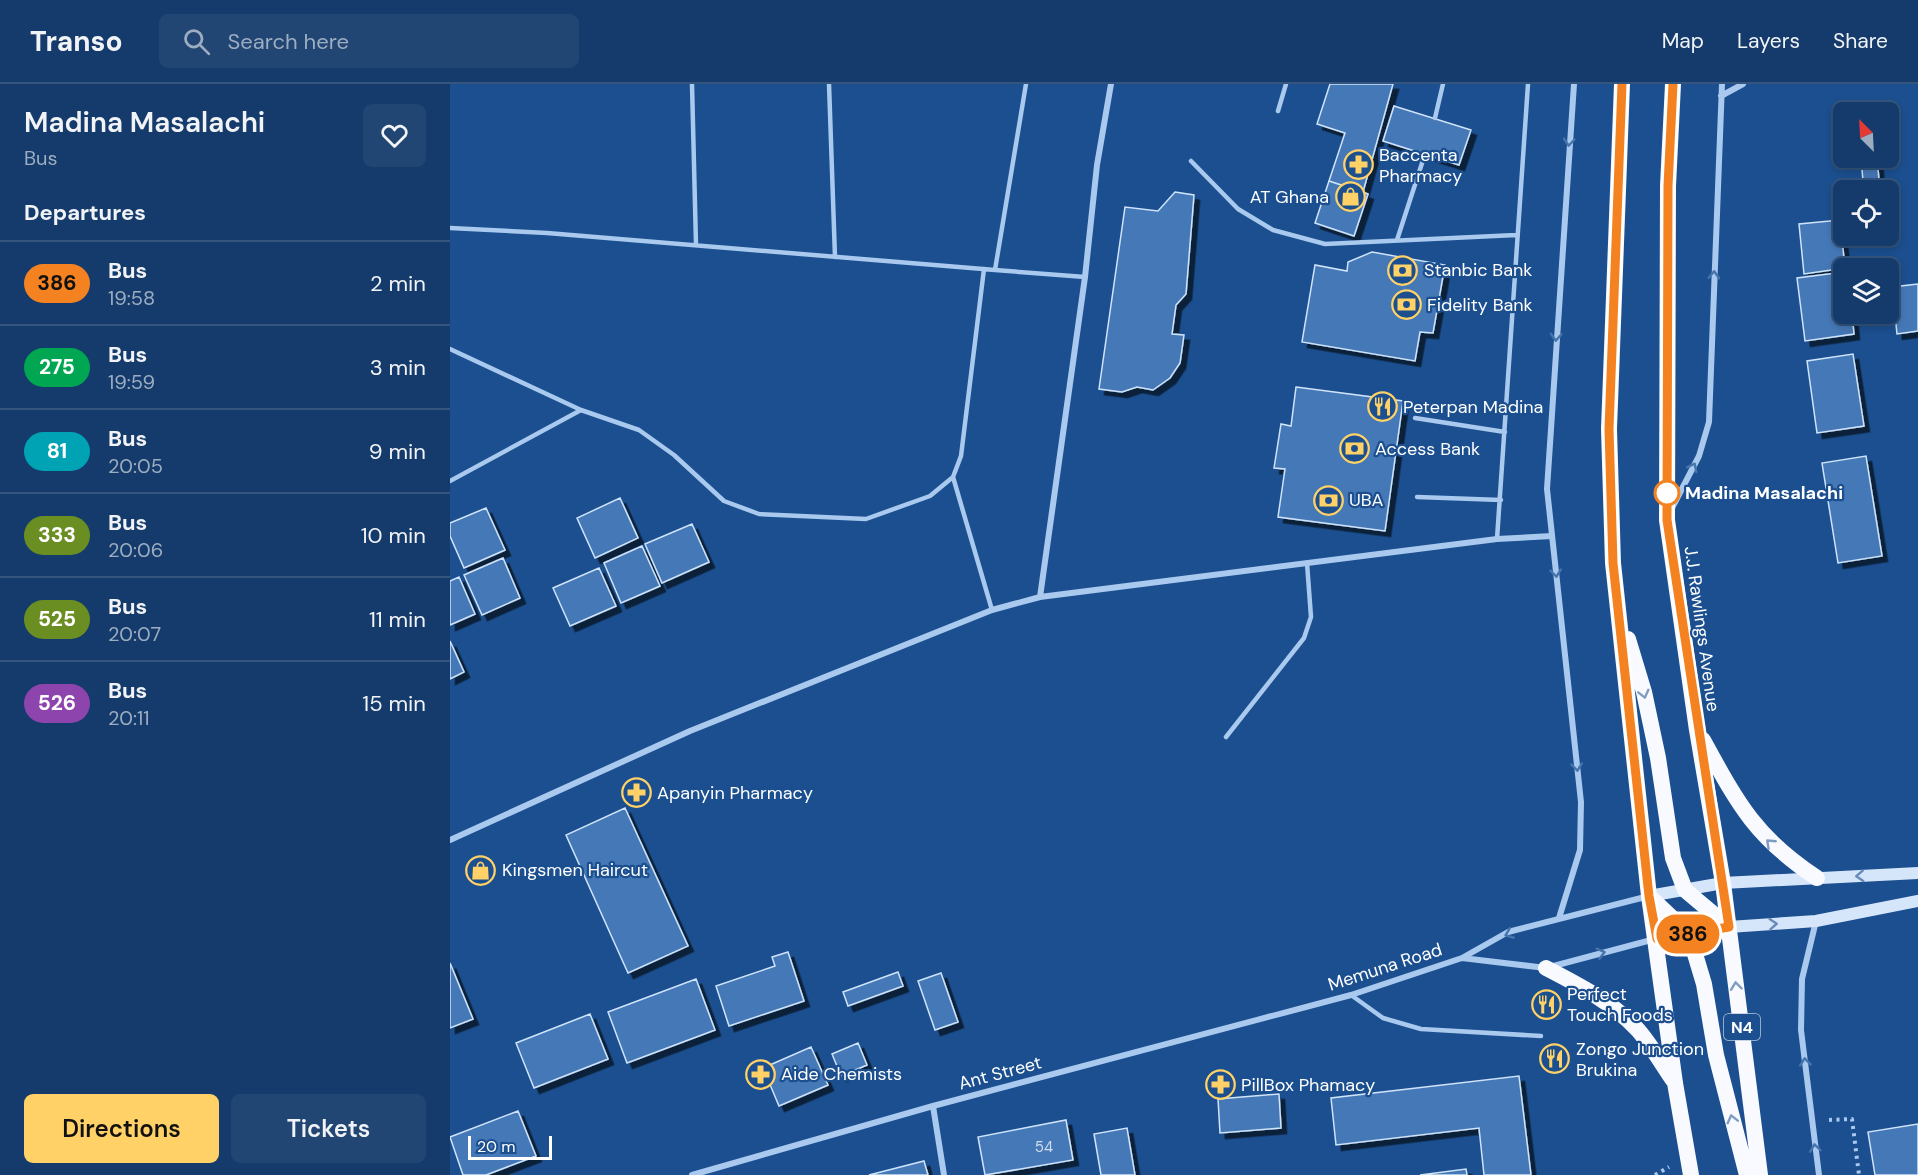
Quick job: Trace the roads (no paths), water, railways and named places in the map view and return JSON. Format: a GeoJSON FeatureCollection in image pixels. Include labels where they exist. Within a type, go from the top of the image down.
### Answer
{"type":"FeatureCollection","features":[{"type":"Feature","properties":{"kind":"highway"},"geometry":{"type":"LineString","coordinates":[[1622,84],[1609,429],[1615,598],[1649,896],[1657,939],[1675,1083],[1691,1175]]}},
{"type":"Feature","properties":{"kind":"highway","name":"J.J. Rawlings Avenue"},"geometry":{"type":"LineString","coordinates":[[1674,84],[1668,186],[1667,520],[1697,730],[1723,883],[1760,1175]]}},
{"type":"Feature","properties":{"kind":"highway"},"geometry":{"type":"LineString","coordinates":[[1615,598],[1644,692],[1658,758],[1673,858],[1685,890],[1729,927]]}},
{"type":"Feature","properties":{"kind":"highway"},"geometry":{"type":"LineString","coordinates":[[1697,730],[1736,801],[1765,839],[1788,859],[1817,878]]}},
{"type":"Feature","properties":{"kind":"highway"},"geometry":{"type":"LineString","coordinates":[[1649,896],[1689,934],[1704,984],[1716,1055],[1747,1175]]}},
{"type":"Feature","properties":{"kind":"highway"},"geometry":{"type":"LineString","coordinates":[[1546,968],[1590,991],[1617,1011],[1639,1031],[1675,1083]]}},
{"type":"Feature","properties":{"kind":"main road"},"geometry":{"type":"LineString","coordinates":[[1649,896],[1723,883],[1918,873]]}},
{"type":"Feature","properties":{"kind":"main road"},"geometry":{"type":"LineString","coordinates":[[1657,939],[1729,927],[1816,921],[1918,901]]}},
{"type":"Feature","properties":{"kind":"street"},"geometry":{"type":"LineString","coordinates":[[1040,597],[1085,278],[1097,165],[1111,84]]}},
{"type":"Feature","properties":{"kind":"street"},"geometry":{"type":"LineString","coordinates":[[1559,918],[1580,850],[1581,802],[1547,489],[1574,84]]}},
{"type":"Feature","properties":{"kind":"street"},"geometry":{"type":"LineString","coordinates":[[1667,520],[1699,456],[1709,422],[1722,84]]}},
{"type":"Feature","properties":{"kind":"street"},"geometry":{"type":"LineString","coordinates":[[1721,96],[1743,84]]}},
{"type":"Feature","properties":{"kind":"street"},"geometry":{"type":"LineString","coordinates":[[450,840],[690,731],[992,610],[1040,597],[1497,539],[1552,536]]}},
{"type":"Feature","properties":{"kind":"street","name":"Memuna Road"},"geometry":{"type":"LineString","coordinates":[[1317,1005],[1351,996],[1462,958],[1508,933],[1649,896]]}},
{"type":"Feature","properties":{"kind":"street"},"geometry":{"type":"LineString","coordinates":[[1816,921],[1802,979],[1801,1030],[1819,1175]]}},
{"type":"Feature","properties":{"kind":"street"},"geometry":{"type":"LineString","coordinates":[[1462,958],[1546,968],[1657,939]]}},
{"type":"Feature","properties":{"kind":"street","name":"Ant Street"},"geometry":{"type":"LineString","coordinates":[[692,1175],[933,1106],[1317,1005]]}},
{"type":"Feature","properties":{"kind":"street"},"geometry":{"type":"LineString","coordinates":[[933,1106],[944,1175]]}},
{"type":"Feature","properties":{"kind":"lane"},"geometry":{"type":"LineString","coordinates":[[692,84],[696,245]]}},
{"type":"Feature","properties":{"kind":"lane"},"geometry":{"type":"LineString","coordinates":[[829,84],[835,257]]}},
{"type":"Feature","properties":{"kind":"lane"},"geometry":{"type":"LineString","coordinates":[[995,270],[1026,84]]}},
{"type":"Feature","properties":{"kind":"lane"},"geometry":{"type":"LineString","coordinates":[[1278,111],[1286,84]]}},
{"type":"Feature","properties":{"kind":"lane"},"geometry":{"type":"LineString","coordinates":[[1435,118],[1443,84]]}},
{"type":"Feature","properties":{"kind":"lane"},"geometry":{"type":"LineString","coordinates":[[1497,539],[1528,84]]}},
{"type":"Feature","properties":{"kind":"lane"},"geometry":{"type":"LineString","coordinates":[[1397,240],[1425,154]]}},
{"type":"Feature","properties":{"kind":"lane"},"geometry":{"type":"LineString","coordinates":[[1191,161],[1238,209],[1273,230],[1325,244],[1516,235]]}},
{"type":"Feature","properties":{"kind":"lane"},"geometry":{"type":"LineString","coordinates":[[450,228],[547,232],[1085,278]]}},
{"type":"Feature","properties":{"kind":"lane"},"geometry":{"type":"LineString","coordinates":[[450,349],[581,410],[639,430],[674,455],[724,501],[759,514],[866,519],[930,496],[953,477],[961,456],[984,269]]}},
{"type":"Feature","properties":{"kind":"lane"},"geometry":{"type":"LineString","coordinates":[[450,481],[581,410]]}},
{"type":"Feature","properties":{"kind":"lane"},"geometry":{"type":"LineString","coordinates":[[1415,418],[1505,432]]}},
{"type":"Feature","properties":{"kind":"lane"},"geometry":{"type":"LineString","coordinates":[[953,477],[992,610]]}},
{"type":"Feature","properties":{"kind":"lane"},"geometry":{"type":"LineString","coordinates":[[1417,497],[1501,500]]}},
{"type":"Feature","properties":{"kind":"lane"},"geometry":{"type":"LineString","coordinates":[[1226,737],[1304,638],[1311,618],[1307,563]]}},
{"type":"Feature","properties":{"kind":"lane"},"geometry":{"type":"LineString","coordinates":[[1351,996],[1383,1018],[1421,1029],[1540,1035]]}},
{"type":"Feature","properties":{"kind":"place","name":"Baccenta Pharmacy"},"geometry":{"type":"Point","coordinates":[1358,165]}},
{"type":"Feature","properties":{"kind":"place","name":"AT Ghana"},"geometry":{"type":"Point","coordinates":[1350,197]}},
{"type":"Feature","properties":{"kind":"place","name":"Stanbic Bank"},"geometry":{"type":"Point","coordinates":[1403,270]}},
{"type":"Feature","properties":{"kind":"place","name":"Fidelity Bank"},"geometry":{"type":"Point","coordinates":[1406,305]}},
{"type":"Feature","properties":{"kind":"place","name":"Peterpan Madina"},"geometry":{"type":"Point","coordinates":[1382,407]}},
{"type":"Feature","properties":{"kind":"place","name":"Access Bank"},"geometry":{"type":"Point","coordinates":[1354,449]}},
{"type":"Feature","properties":{"kind":"place","name":"Madina Masalachi"},"geometry":{"type":"Point","coordinates":[1667,493]}},
{"type":"Feature","properties":{"kind":"place","name":"UBA"},"geometry":{"type":"Point","coordinates":[1328,500]}},
{"type":"Feature","properties":{"kind":"place","name":"Apanyin Pharmacy"},"geometry":{"type":"Point","coordinates":[636,793]}},
{"type":"Feature","properties":{"kind":"place","name":"Kingsmen Haircut"},"geometry":{"type":"Point","coordinates":[481,870]}},
{"type":"Feature","properties":{"kind":"place","name":"Perfect Touch Foods"},"geometry":{"type":"Point","coordinates":[1546,1004]}},
{"type":"Feature","properties":{"kind":"place","name":"Zongo Junction Brukina"},"geometry":{"type":"Point","coordinates":[1555,1059]}},
{"type":"Feature","properties":{"kind":"place","name":"Aide Chemists"},"geometry":{"type":"Point","coordinates":[760,1074]}},
{"type":"Feature","properties":{"kind":"place","name":"PillBox Phamacy"},"geometry":{"type":"Point","coordinates":[1220,1085]}}]}
